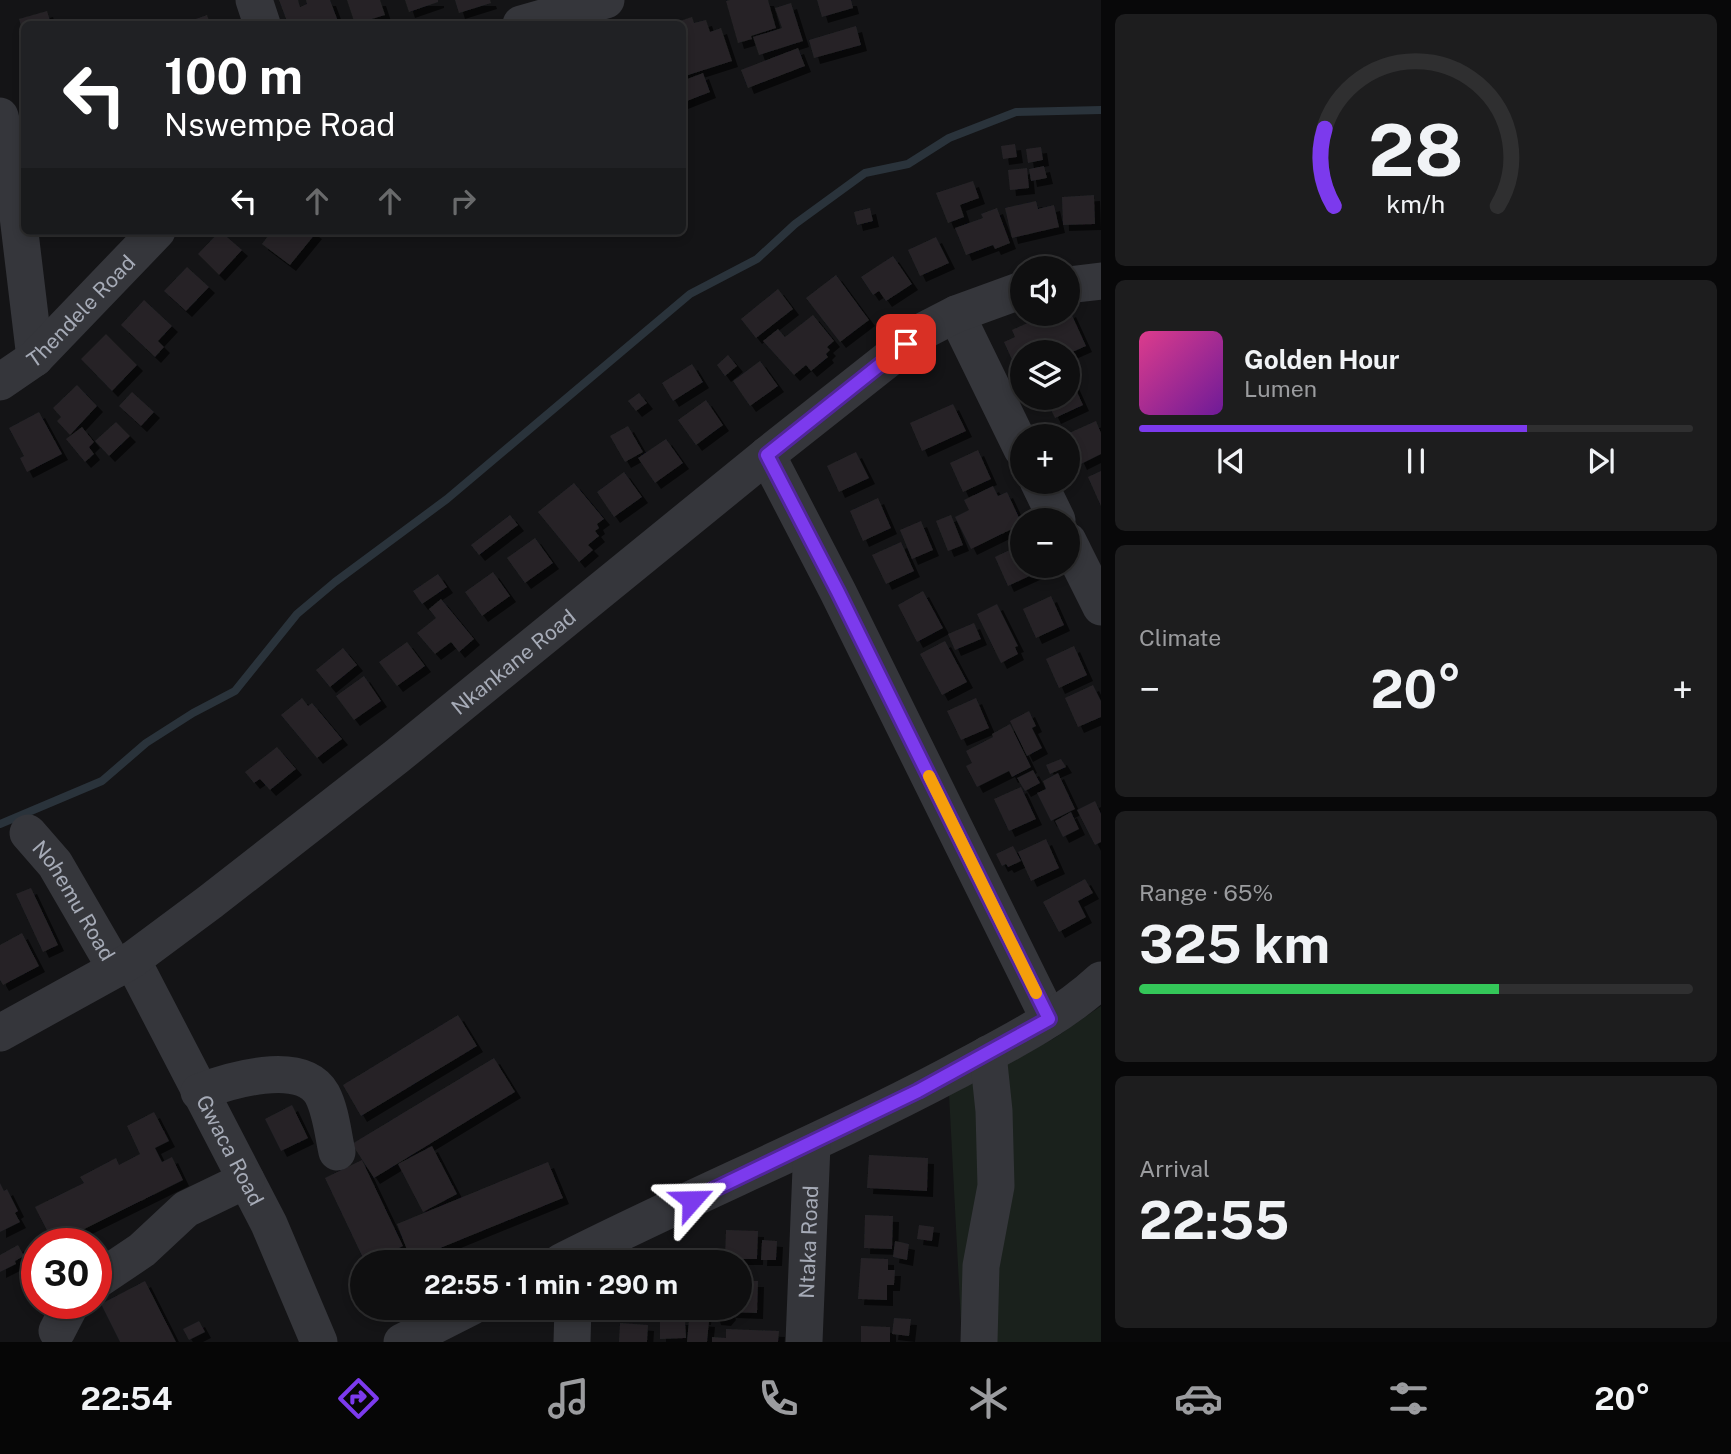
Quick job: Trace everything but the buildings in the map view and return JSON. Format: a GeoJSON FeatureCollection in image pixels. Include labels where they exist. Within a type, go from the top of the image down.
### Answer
{"type":"FeatureCollection","features":[{"type":"Feature","properties":{"kind":"street"},"geometry":{"type":"LineString","coordinates":[[254,0],[261,21]]}},
{"type":"Feature","properties":{"kind":"street"},"geometry":{"type":"LineString","coordinates":[[532,21],[606,0]]}},
{"type":"Feature","properties":{"kind":"street"},"geometry":{"type":"LineString","coordinates":[[0,116],[12,166],[35,358]]}},
{"type":"Feature","properties":{"kind":"street","name":"Thendele Road"},"geometry":{"type":"LineString","coordinates":[[0,382],[35,358],[153,235]]}},
{"type":"Feature","properties":{"kind":"street"},"geometry":{"type":"LineString","coordinates":[[1080,284],[1101,281]]}},
{"type":"Feature","properties":{"kind":"street","name":"Nkankane Road"},"geometry":{"type":"LineString","coordinates":[[0,1033],[124,965],[397,757],[767,455],[925,330],[956,314],[1010,294]]}},
{"type":"Feature","properties":{"kind":"street"},"geometry":{"type":"LineString","coordinates":[[956,314],[1010,424]]}},
{"type":"Feature","properties":{"kind":"street"},"geometry":{"type":"LineString","coordinates":[[767,455],[838,592],[1049,1019]]}},
{"type":"Feature","properties":{"kind":"street"},"geometry":{"type":"LineString","coordinates":[[1080,565],[1101,607]]}},
{"type":"Feature","properties":{"kind":"street","name":"Nohemu Road"},"geometry":{"type":"LineString","coordinates":[[28,833],[55,864],[124,965]]}},
{"type":"Feature","properties":{"kind":"street","name":"Gwaca Road"},"geometry":{"type":"LineString","coordinates":[[124,965],[199,1092],[270,1224],[319,1342]]}},
{"type":"Feature","properties":{"kind":"street"},"geometry":{"type":"LineString","coordinates":[[590,1250],[813,1144],[988,1054],[1049,1019],[1101,980]]}},
{"type":"Feature","properties":{"kind":"street"},"geometry":{"type":"LineString","coordinates":[[979,1342],[981,1266],[996,1186],[994,1111],[988,1054]]}},
{"type":"Feature","properties":{"kind":"street"},"geometry":{"type":"LineString","coordinates":[[199,1092],[224,1082],[269,1074],[300,1078],[312,1083],[321,1093],[337,1152]]}},
{"type":"Feature","properties":{"kind":"street","name":"Ntaka Road"},"geometry":{"type":"LineString","coordinates":[[804,1342],[813,1144]]}},
{"type":"Feature","properties":{"kind":"street"},"geometry":{"type":"LineString","coordinates":[[112,1270],[142,1250],[186,1209],[246,1180]]}},
{"type":"Feature","properties":{"kind":"street"},"geometry":{"type":"LineString","coordinates":[[402,1342],[445,1320]]}},
{"type":"Feature","properties":{"kind":"street"},"geometry":{"type":"LineString","coordinates":[[572,1342],[573,1320]]}},
{"type":"Feature","properties":{"kind":"shaded area"},"geometry":{"type":"Polygon","coordinates":[[[1101,1006],[1101,1342],[962,1342],[949,1094],[1053,1039],[1101,1006]]]}},
{"type":"Feature","properties":{"kind":"waterway"},"geometry":{"type":"LineString","coordinates":[[0,824],[102,781],[146,743],[193,713],[235,691],[297,614],[335,582],[447,499],[690,294],[757,259],[795,224],[865,173],[908,164],[949,138],[1016,112],[1101,110]]}},
{"type":"Feature","properties":{"kind":"slow traffic"},"geometry":{"type":"LineString","coordinates":[[929,776],[1036,993]]}},
{"type":"Feature","properties":{"kind":"route"},"geometry":{"type":"LineString","coordinates":[[692,1200],[813,1144],[918,1091],[1049,1019],[900,715],[767,455],[906,344]]}}]}
